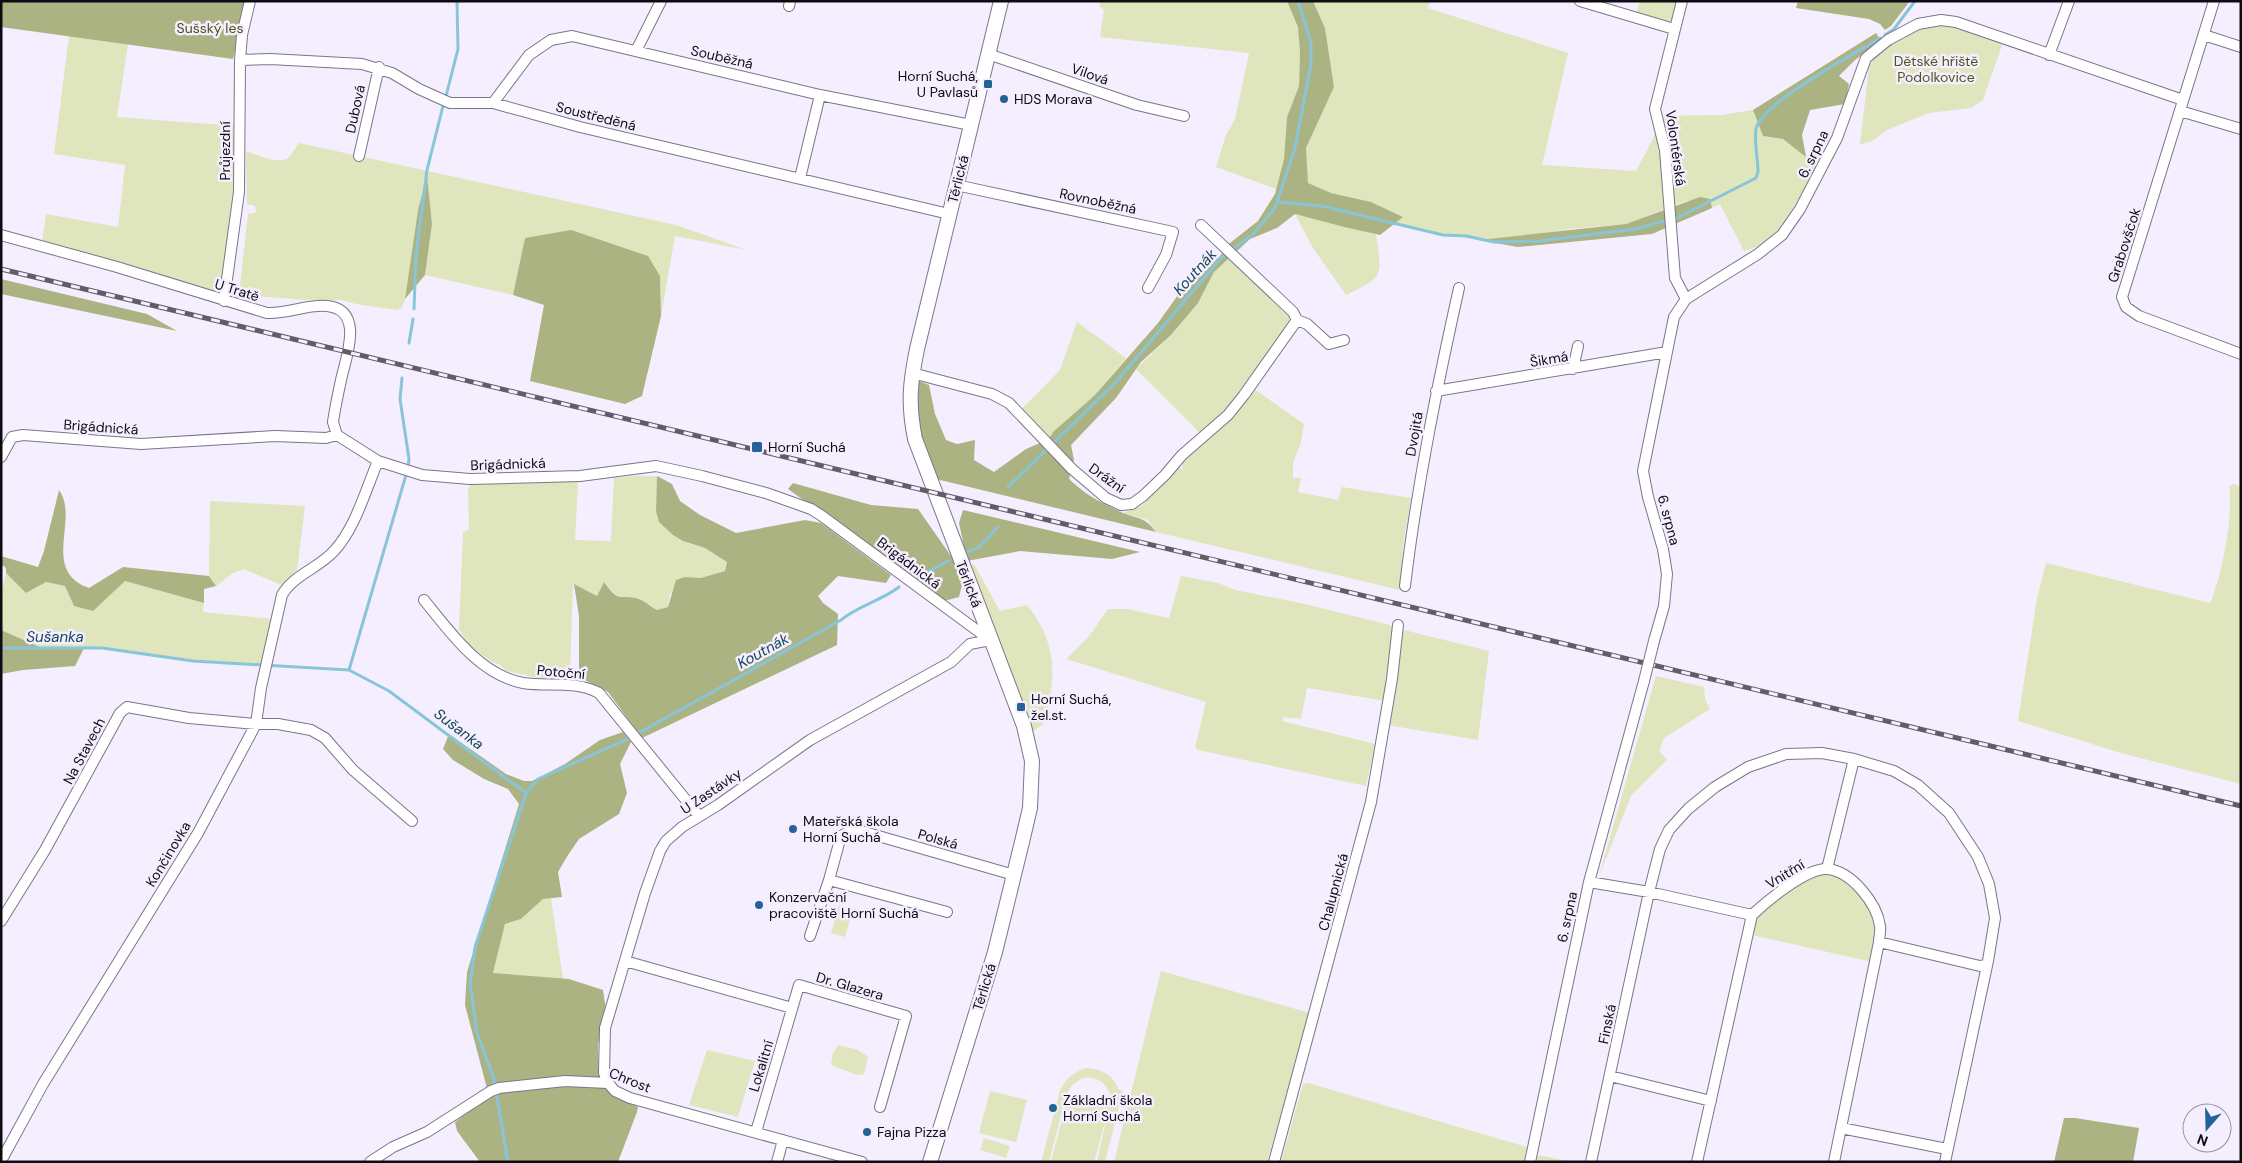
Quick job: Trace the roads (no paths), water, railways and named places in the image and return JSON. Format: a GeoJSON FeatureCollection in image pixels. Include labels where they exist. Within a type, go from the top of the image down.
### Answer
{"type":"FeatureCollection","features":[{"type":"Feature","properties":{"kind":"main road","name":"Těrlická"},"geometry":{"type":"LineString","coordinates":[[930,1162],[995,952],[1030,808],[1032,760],[1019,711],[990,640],[915,439],[910,405],[912,373],[1002,1]]}},
{"type":"Feature","properties":{"kind":"street","name":"Průjezdní"},"geometry":{"type":"LineString","coordinates":[[224,301],[239,192],[240,60],[242,35],[250,1]]}},
{"type":"Feature","properties":{"kind":"street"},"geometry":{"type":"LineString","coordinates":[[636,51],[661,1]]}},
{"type":"Feature","properties":{"kind":"street"},"geometry":{"type":"LineString","coordinates":[[1580,1],[1674,28]]}},
{"type":"Feature","properties":{"kind":"street","name":"Volontérská"},"geometry":{"type":"LineString","coordinates":[[1682,1],[1655,109],[1665,150],[1675,278],[1686,299]]}},
{"type":"Feature","properties":{"kind":"street"},"geometry":{"type":"LineString","coordinates":[[2049,55],[2069,1]]}},
{"type":"Feature","properties":{"kind":"street"},"geometry":{"type":"LineString","coordinates":[[2183,100],[2214,1]]}},
{"type":"Feature","properties":{"kind":"street","name":"6. srpna"},"geometry":{"type":"LineString","coordinates":[[1530,1162],[1589,882],[1664,606],[1667,574],[1663,549],[1648,497],[1643,471],[1674,317],[1686,299],[1758,254],[1782,235],[1800,209],[1837,138],[1866,58],[1880,45],[1913,26],[1927,21],[1956,22],[2183,100]]}},
{"type":"Feature","properties":{"kind":"street"},"geometry":{"type":"LineString","coordinates":[[2204,35],[2241,47]]}},
{"type":"Feature","properties":{"kind":"street","name":"Souběžná"},"geometry":{"type":"LineString","coordinates":[[493,103],[529,55],[551,40],[572,36],[820,94],[971,125]]}},
{"type":"Feature","properties":{"kind":"street","name":"Vilová"},"geometry":{"type":"LineString","coordinates":[[988,54],[1137,105],[1184,116]]}},
{"type":"Feature","properties":{"kind":"street","name":"Soustředěná"},"geometry":{"type":"LineString","coordinates":[[240,60],[315,61],[379,67],[450,103],[493,103],[580,127],[949,214]]}},
{"type":"Feature","properties":{"kind":"street","name":"Dubová"},"geometry":{"type":"LineString","coordinates":[[359,156],[379,67]]}},
{"type":"Feature","properties":{"kind":"street"},"geometry":{"type":"LineString","coordinates":[[800,178],[820,94]]}},
{"type":"Feature","properties":{"kind":"street","name":"Grabovščok"},"geometry":{"type":"LineString","coordinates":[[2183,100],[2122,297],[2126,307],[2139,316],[2241,354]]}},
{"type":"Feature","properties":{"kind":"street"},"geometry":{"type":"LineString","coordinates":[[2180,111],[2241,129]]}},
{"type":"Feature","properties":{"kind":"street","name":"Rovnoběžná"},"geometry":{"type":"LineString","coordinates":[[956,185],[1173,232],[1166,256],[1148,288]]}},
{"type":"Feature","properties":{"kind":"street"},"geometry":{"type":"LineString","coordinates":[[1201,225],[1293,312],[1297,320],[1307,324],[1329,344],[1344,340]]}},
{"type":"Feature","properties":{"kind":"street","name":"U Tratě"},"geometry":{"type":"LineString","coordinates":[[1,235],[117,267],[261,312],[278,314],[325,306],[341,310],[346,316],[351,329],[351,338],[335,408],[333,422],[337,435]]}},
{"type":"Feature","properties":{"kind":"street","name":"Dvojitá"},"geometry":{"type":"LineString","coordinates":[[1404,586],[1413,519],[1436,391],[1459,288]]}},
{"type":"Feature","properties":{"kind":"street","name":"Drážní"},"geometry":{"type":"LineString","coordinates":[[912,373],[992,394],[1009,403],[1072,470],[1106,498],[1121,504],[1132,504],[1165,475],[1182,455],[1228,415],[1297,320]]}},
{"type":"Feature","properties":{"kind":"street"},"geometry":{"type":"LineString","coordinates":[[1574,368],[1578,346]]}},
{"type":"Feature","properties":{"kind":"street","name":"Šikmá"},"geometry":{"type":"LineString","coordinates":[[1436,391],[1666,352]]}},
{"type":"Feature","properties":{"kind":"street","name":"Brigádnická"},"geometry":{"type":"LineString","coordinates":[[1,457],[12,437],[22,435],[141,444],[275,436],[326,438],[337,435],[378,461],[422,475],[470,479],[580,476],[656,466],[766,493],[811,510],[822,516],[990,640]]}},
{"type":"Feature","properties":{"kind":"street","name":"Končinovka"},"geometry":{"type":"LineString","coordinates":[[1,1161],[42,1084],[198,833],[256,724],[266,665],[282,595],[286,587],[322,562],[344,539],[378,461]]}},
{"type":"Feature","properties":{"kind":"street","name":"Potoční"},"geometry":{"type":"LineString","coordinates":[[424,600],[453,636],[478,660],[502,676],[524,683],[578,685],[600,693],[699,816]]}},
{"type":"Feature","properties":{"kind":"street","name":"Chalupnická"},"geometry":{"type":"LineString","coordinates":[[1274,1162],[1371,802],[1392,679],[1398,625]]}},
{"type":"Feature","properties":{"kind":"street","name":"U Zastávky"},"geometry":{"type":"LineString","coordinates":[[608,1082],[603,1065],[605,1028],[660,851],[666,841],[699,816],[718,805],[810,740],[951,662],[970,644],[990,640]]}},
{"type":"Feature","properties":{"kind":"street","name":"Na Stavech"},"geometry":{"type":"LineString","coordinates":[[1,921],[45,850],[120,713],[127,707],[189,718],[256,724]]}},
{"type":"Feature","properties":{"kind":"street"},"geometry":{"type":"LineString","coordinates":[[256,724],[278,724],[311,730],[325,738],[353,770],[412,821]]}},
{"type":"Feature","properties":{"kind":"street","name":"Finská"},"geometry":{"type":"LineString","coordinates":[[1591,1162],[1649,892],[1660,849],[1669,830],[1688,809],[1715,787],[1748,768],[1786,754],[1822,752],[1894,771],[1918,785],[1949,813],[1978,857],[1989,884],[1996,918],[1945,1162]]}},
{"type":"Feature","properties":{"kind":"street"},"geometry":{"type":"LineString","coordinates":[[1828,869],[1854,759]]}},
{"type":"Feature","properties":{"kind":"street","name":"Polská"},"geometry":{"type":"LineString","coordinates":[[810,936],[829,880],[841,836],[854,829],[1014,875]]}},
{"type":"Feature","properties":{"kind":"street","name":"Vnitřní"},"geometry":{"type":"LineString","coordinates":[[1752,915],[1781,890],[1816,872],[1828,869],[1854,882],[1869,899],[1876,912],[1880,927],[1879,942],[1834,1162]]}},
{"type":"Feature","properties":{"kind":"street"},"geometry":{"type":"LineString","coordinates":[[829,880],[947,912]]}},
{"type":"Feature","properties":{"kind":"street"},"geometry":{"type":"LineString","coordinates":[[1589,882],[1649,892],[1752,915],[1698,1162]]}},
{"type":"Feature","properties":{"kind":"street"},"geometry":{"type":"LineString","coordinates":[[1879,942],[1980,966],[1987,965]]}},
{"type":"Feature","properties":{"kind":"street"},"geometry":{"type":"LineString","coordinates":[[625,961],[792,1008]]}},
{"type":"Feature","properties":{"kind":"street","name":"Dr. Glazera"},"geometry":{"type":"LineString","coordinates":[[792,1008],[799,985],[906,1016],[880,1108]]}},
{"type":"Feature","properties":{"kind":"street","name":"Lokalitní"},"geometry":{"type":"LineString","coordinates":[[756,1132],[792,1008]]}},
{"type":"Feature","properties":{"kind":"street"},"geometry":{"type":"LineString","coordinates":[[1610,1076],[1711,1100]]}},
{"type":"Feature","properties":{"kind":"street","name":"Chrost"},"geometry":{"type":"LineString","coordinates":[[370,1162],[393,1147],[428,1132],[495,1089],[565,1081],[608,1082],[616,1090],[630,1098],[862,1162]]}},
{"type":"Feature","properties":{"kind":"street"},"geometry":{"type":"LineString","coordinates":[[1841,1128],[1947,1149]]}},
{"type":"Feature","properties":{"kind":"street"},"geometry":{"type":"LineString","coordinates":[[776,1162],[783,1140]]}},
{"type":"Feature","properties":{"kind":"waterway"},"geometry":{"type":"LineString","coordinates":[[446,96],[458,49],[457,1]]}},
{"type":"Feature","properties":{"kind":"waterway","name":"Koutnák"},"geometry":{"type":"LineString","coordinates":[[1008,487],[1116,382],[1221,258],[1253,234],[1275,208],[1295,148],[1311,64],[1311,43],[1298,1]]}},
{"type":"Feature","properties":{"kind":"waterway"},"geometry":{"type":"LineString","coordinates":[[1885,35],[1894,29],[1915,1]]}},
{"type":"Feature","properties":{"kind":"waterway"},"geometry":{"type":"LineString","coordinates":[[1677,218],[1756,178],[1758,172],[1755,139],[1756,129],[1762,118],[1774,106],[1811,79],[1880,38]]}},
{"type":"Feature","properties":{"kind":"waterway"},"geometry":{"type":"LineString","coordinates":[[414,309],[416,256],[427,170],[443,106]]}},
{"type":"Feature","properties":{"kind":"waterway"},"geometry":{"type":"LineString","coordinates":[[1277,202],[1322,206],[1443,235],[1466,236],[1494,242],[1539,241],[1636,229],[1667,220]]}},
{"type":"Feature","properties":{"kind":"waterway"},"geometry":{"type":"LineString","coordinates":[[409,343],[413,319]]}},
{"type":"Feature","properties":{"kind":"waterway"},"geometry":{"type":"LineString","coordinates":[[402,378],[400,399],[409,459],[408,467]]}},
{"type":"Feature","properties":{"kind":"waterway"},"geometry":{"type":"LineString","coordinates":[[349,670],[406,475]]}},
{"type":"Feature","properties":{"kind":"waterway","name":"Koutnák"},"geometry":{"type":"LineString","coordinates":[[963,554],[979,547],[998,527]]}},
{"type":"Feature","properties":{"kind":"waterway","name":"Koutnák"},"geometry":{"type":"LineString","coordinates":[[920,576],[948,561]]}},
{"type":"Feature","properties":{"kind":"waterway","name":"Koutnák"},"geometry":{"type":"LineString","coordinates":[[637,734],[899,587]]}},
{"type":"Feature","properties":{"kind":"waterway","name":"Sušanka"},"geometry":{"type":"LineString","coordinates":[[1,648],[102,648],[193,661],[349,670],[389,691],[526,793],[475,947],[470,984],[477,1033],[494,1079],[508,1162]]}},
{"type":"Feature","properties":{"kind":"waterway","name":"Koutnák"},"geometry":{"type":"LineString","coordinates":[[526,793],[538,779],[630,738]]}},
{"type":"Feature","properties":{"kind":"railway"},"geometry":{"type":"LineString","coordinates":[[1,269],[2241,806]]}},
{"type":"Feature","properties":{"kind":"place","name":"Horní Suchá, U Pavlasů"},"geometry":{"type":"Point","coordinates":[988,84]}},
{"type":"Feature","properties":{"kind":"place","name":"HDS Morava"},"geometry":{"type":"Point","coordinates":[1004,99]}},
{"type":"Feature","properties":{"kind":"place","name":"Horní Suchá"},"geometry":{"type":"Point","coordinates":[757,447]}},
{"type":"Feature","properties":{"kind":"place","name":"Horní Suchá, žel.st."},"geometry":{"type":"Point","coordinates":[1021,707]}},
{"type":"Feature","properties":{"kind":"place","name":"Mateřská škola Horní Suchá"},"geometry":{"type":"Point","coordinates":[793,829]}},
{"type":"Feature","properties":{"kind":"place","name":"Konzervační pracoviště Horní Suchá"},"geometry":{"type":"Point","coordinates":[759,905]}},
{"type":"Feature","properties":{"kind":"place","name":"Základní škola Horní Suchá"},"geometry":{"type":"Point","coordinates":[1053,1108]}},
{"type":"Feature","properties":{"kind":"place","name":"Fajna Pizza"},"geometry":{"type":"Point","coordinates":[867,1132]}},
{"type":"Feature","properties":{"kind":"park label","name":"Sušský les"},"geometry":{"type":"Point","coordinates":[210,28]}},
{"type":"Feature","properties":{"kind":"park label","name":"Dětské hřiště Podolkovice"},"geometry":{"type":"Point","coordinates":[1936,69]}}]}
